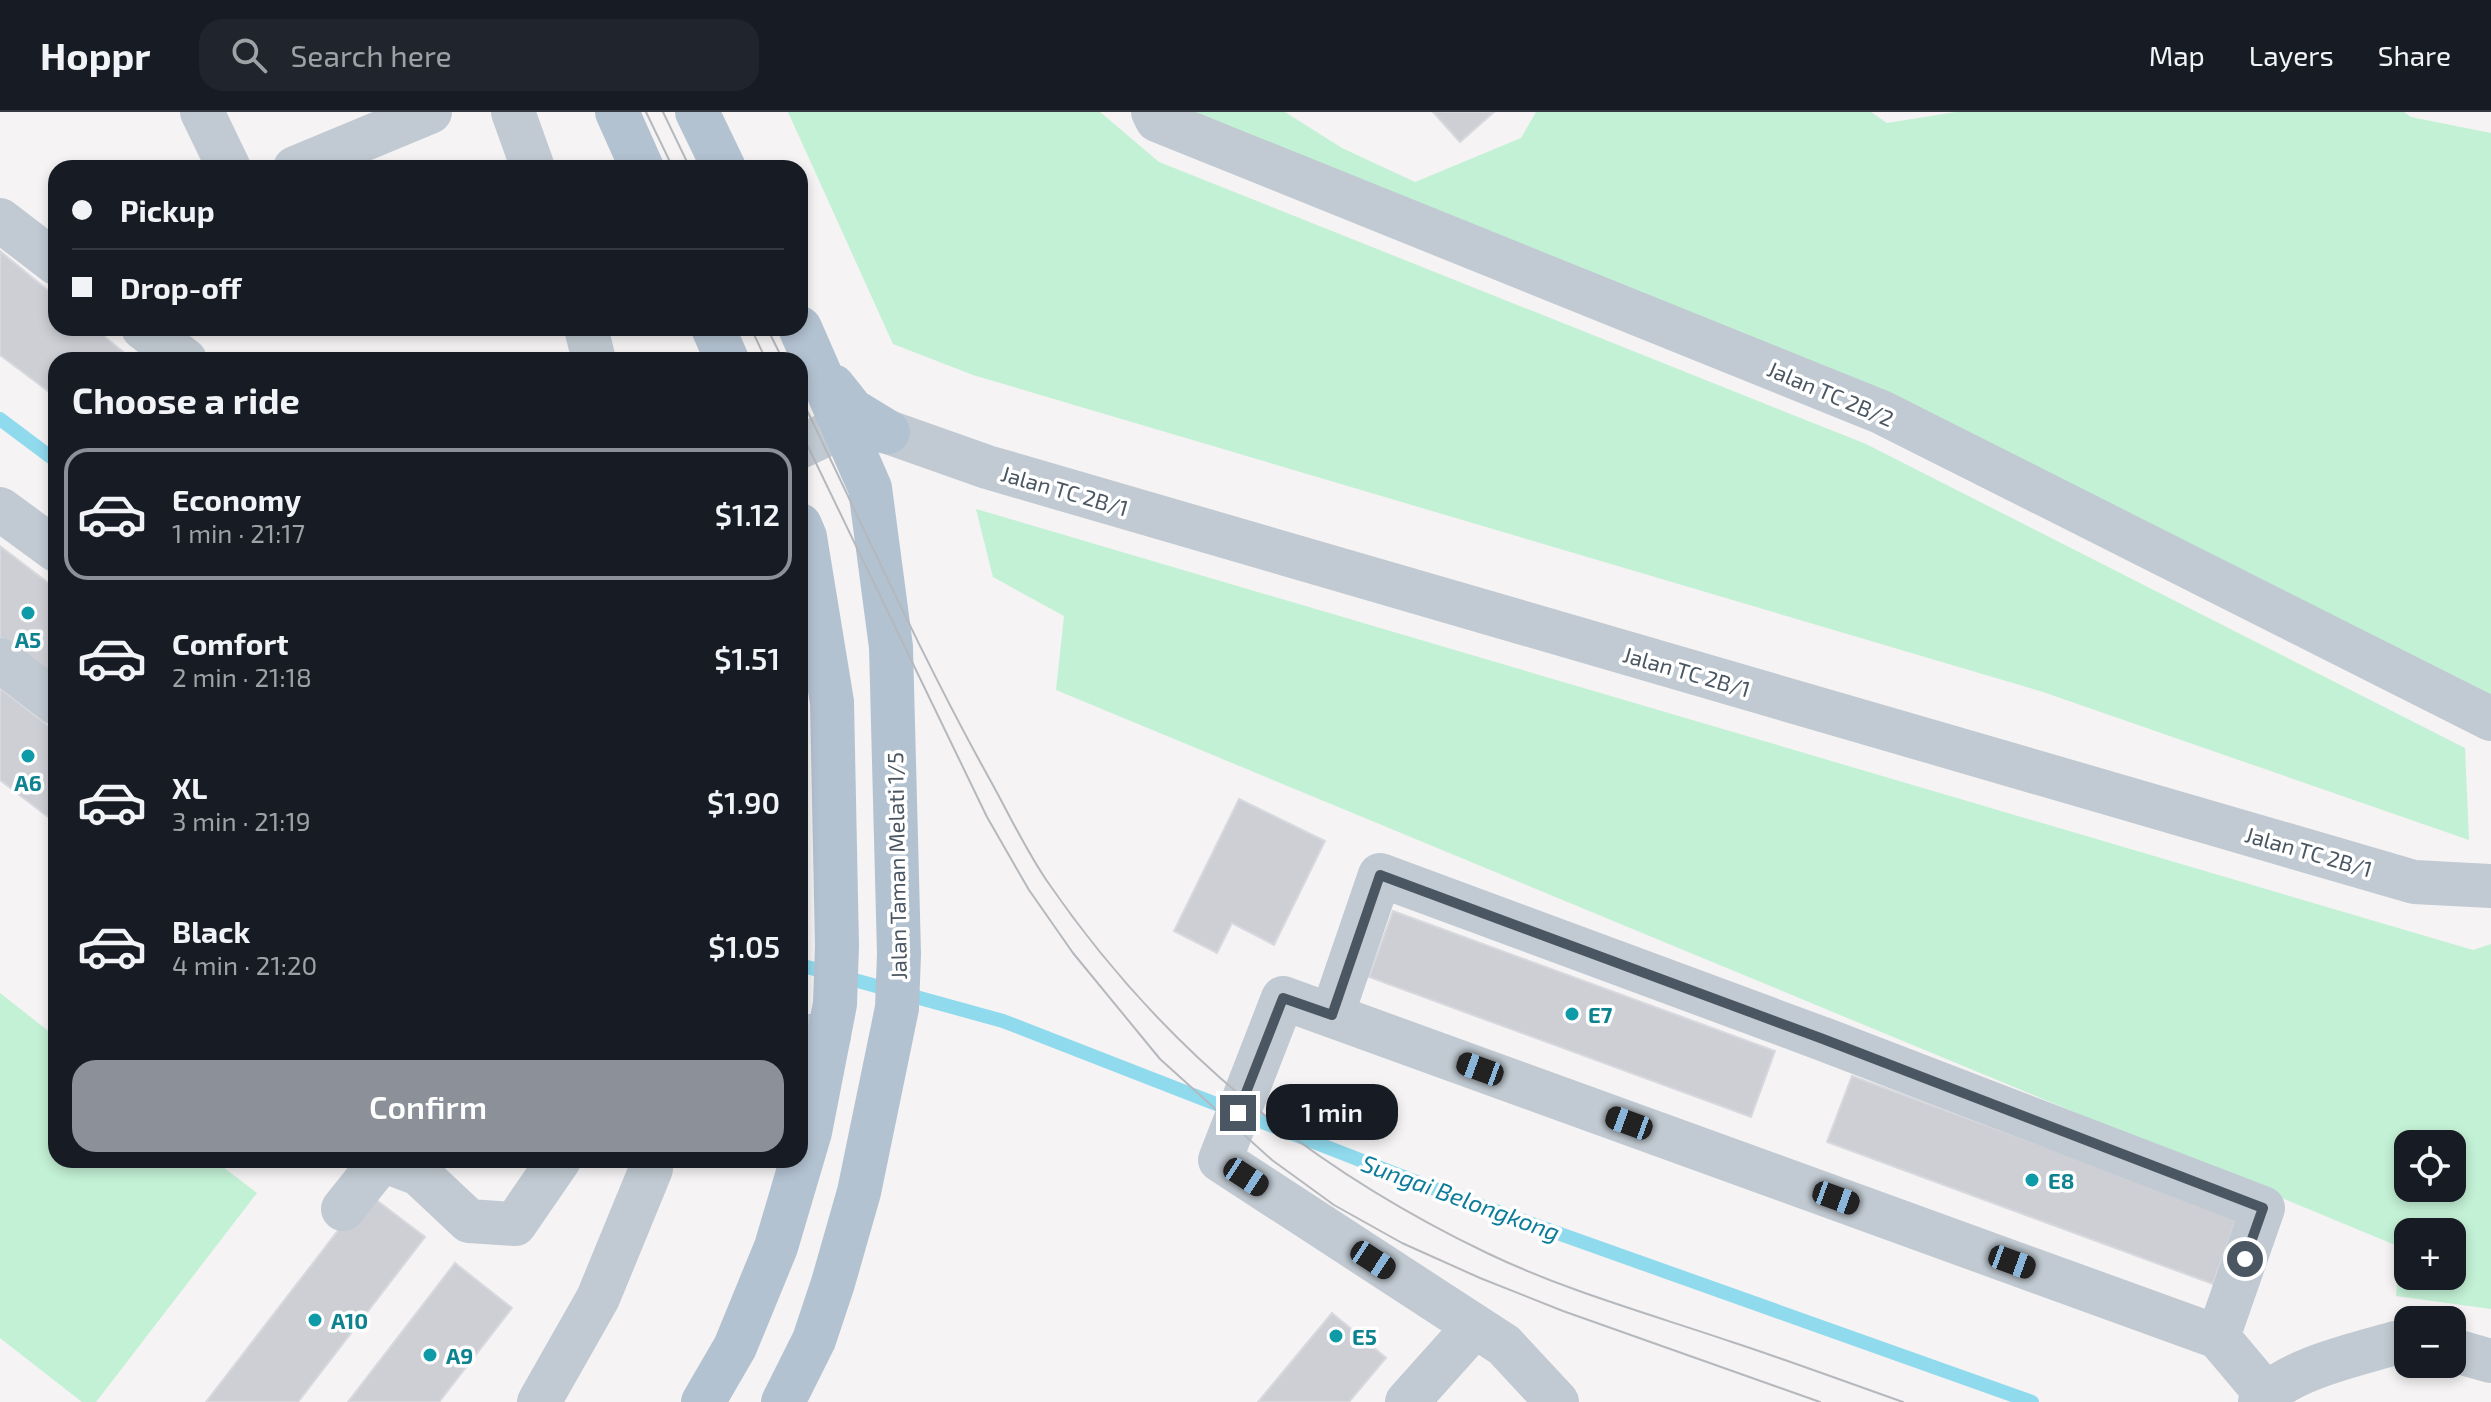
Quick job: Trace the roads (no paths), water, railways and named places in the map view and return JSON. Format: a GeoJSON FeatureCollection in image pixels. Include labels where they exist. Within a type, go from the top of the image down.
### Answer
{"type":"FeatureCollection","features":[{"type":"Feature","properties":{"kind":"main road"},"geometry":{"type":"LineString","coordinates":[[617,112],[638,160]]}},
{"type":"Feature","properties":{"kind":"main road"},"geometry":{"type":"LineString","coordinates":[[697,112],[720,160]]}},
{"type":"Feature","properties":{"kind":"main road","name":"Jalan Taman Melati 1/5"},"geometry":{"type":"LineString","coordinates":[[783,1402],[814,1340],[859,1192],[897,1008],[899,954],[891,647],[870,488],[804,336]]}},
{"type":"Feature","properties":{"kind":"main road"},"geometry":{"type":"LineString","coordinates":[[819,368],[852,410],[901,437]]}},
{"type":"Feature","properties":{"kind":"main road"},"geometry":{"type":"LineString","coordinates":[[866,477],[874,447],[887,439],[901,437]]}},
{"type":"Feature","properties":{"kind":"main road"},"geometry":{"type":"LineString","coordinates":[[808,555],[832,702],[837,946],[821,1025],[808,1139]]}},
{"type":"Feature","properties":{"kind":"main road"},"geometry":{"type":"LineString","coordinates":[[703,1402],[735,1347],[776,1247],[799,1168]]}},
{"type":"Feature","properties":{"kind":"main road"},"geometry":{"type":"LineString","coordinates":[[805,1402],[814,1340]]}},
{"type":"Feature","properties":{"kind":"street"},"geometry":{"type":"LineString","coordinates":[[202,112],[225,160]]}},
{"type":"Feature","properties":{"kind":"street"},"geometry":{"type":"LineString","coordinates":[[314,160],[430,112]]}},
{"type":"Feature","properties":{"kind":"street"},"geometry":{"type":"LineString","coordinates":[[513,112],[530,160]]}},
{"type":"Feature","properties":{"kind":"street","name":"Jalan TC 2B/2"},"geometry":{"type":"LineString","coordinates":[[1153,112],[1157,120],[1881,412],[2491,719]]}},
{"type":"Feature","properties":{"kind":"street"},"geometry":{"type":"LineString","coordinates":[[0,220],[48,257]]}},
{"type":"Feature","properties":{"kind":"street"},"geometry":{"type":"LineString","coordinates":[[154,336],[174,352]]}},
{"type":"Feature","properties":{"kind":"street"},"geometry":{"type":"LineString","coordinates":[[808,443],[844,426]]}},
{"type":"Feature","properties":{"kind":"street","name":"Jalan TC 2B/1"},"geometry":{"type":"LineString","coordinates":[[844,426],[901,437],[1002,472],[2414,882],[2491,886]]}},
{"type":"Feature","properties":{"kind":"street"},"geometry":{"type":"LineString","coordinates":[[0,509],[48,544]]}},
{"type":"Feature","properties":{"kind":"street"},"geometry":{"type":"LineString","coordinates":[[0,660],[48,697]]}},
{"type":"Feature","properties":{"kind":"street"},"geometry":{"type":"LineString","coordinates":[[1332,1015],[1380,875],[1808,1033],[2263,1208],[2218,1337]]}},
{"type":"Feature","properties":{"kind":"street"},"geometry":{"type":"LineString","coordinates":[[1557,1402],[1504,1345],[1220,1160],[1283,998],[2218,1337],[2263,1398],[2315,1366],[2394,1343]]}},
{"type":"Feature","properties":{"kind":"street"},"geometry":{"type":"LineString","coordinates":[[343,1209],[376,1168]]}},
{"type":"Feature","properties":{"kind":"street"},"geometry":{"type":"LineString","coordinates":[[403,1168],[419,1174],[469,1221],[515,1224],[554,1168]]}},
{"type":"Feature","properties":{"kind":"street"},"geometry":{"type":"LineString","coordinates":[[539,1402],[598,1298],[651,1168]]}},
{"type":"Feature","properties":{"kind":"street"},"geometry":{"type":"LineString","coordinates":[[1407,1402],[1475,1326]]}},
{"type":"Feature","properties":{"kind":"street"},"geometry":{"type":"LineString","coordinates":[[2466,1354],[2491,1361]]}},
{"type":"Feature","properties":{"kind":"waterway","name":"Sungai Belongkong"},"geometry":{"type":"LineString","coordinates":[[0,419],[48,455]]}},
{"type":"Feature","properties":{"kind":"waterway","name":"Sungai Belongkong"},"geometry":{"type":"LineString","coordinates":[[808,967],[1003,1021],[1445,1193],[2032,1402]]}},
{"type":"Feature","properties":{"kind":"tram line"},"geometry":{"type":"LineString","coordinates":[[646,112],[669,160]]}},
{"type":"Feature","properties":{"kind":"tram line"},"geometry":{"type":"LineString","coordinates":[[663,112],[686,160]]}},
{"type":"Feature","properties":{"kind":"tram line"},"geometry":{"type":"LineString","coordinates":[[755,336],[762,352]]}},
{"type":"Feature","properties":{"kind":"tram line"},"geometry":{"type":"LineString","coordinates":[[771,336],[779,352]]}},
{"type":"Feature","properties":{"kind":"tram line"},"geometry":{"type":"LineString","coordinates":[[808,413],[939,684],[1031,856],[1091,941],[1138,997],[1242,1097],[1358,1182],[1421,1219],[1517,1267],[1903,1402]]}},
{"type":"Feature","properties":{"kind":"tram line"},"geometry":{"type":"LineString","coordinates":[[808,447],[987,817],[1029,890],[1073,953],[1160,1059],[1272,1160],[1334,1205],[1402,1243],[1563,1311],[1820,1402]]}},
{"type":"Feature","properties":{"kind":"place","name":"A5"},"geometry":{"type":"Point","coordinates":[28,613]}},
{"type":"Feature","properties":{"kind":"place","name":"A6"},"geometry":{"type":"Point","coordinates":[28,756]}},
{"type":"Feature","properties":{"kind":"place","name":"E7"},"geometry":{"type":"Point","coordinates":[1572,1014]}},
{"type":"Feature","properties":{"kind":"place","name":"E8"},"geometry":{"type":"Point","coordinates":[2032,1180]}},
{"type":"Feature","properties":{"kind":"place","name":"A10"},"geometry":{"type":"Point","coordinates":[315,1320]}},
{"type":"Feature","properties":{"kind":"place","name":"E5"},"geometry":{"type":"Point","coordinates":[1336,1336]}},
{"type":"Feature","properties":{"kind":"place","name":"A9"},"geometry":{"type":"Point","coordinates":[430,1355]}}]}
